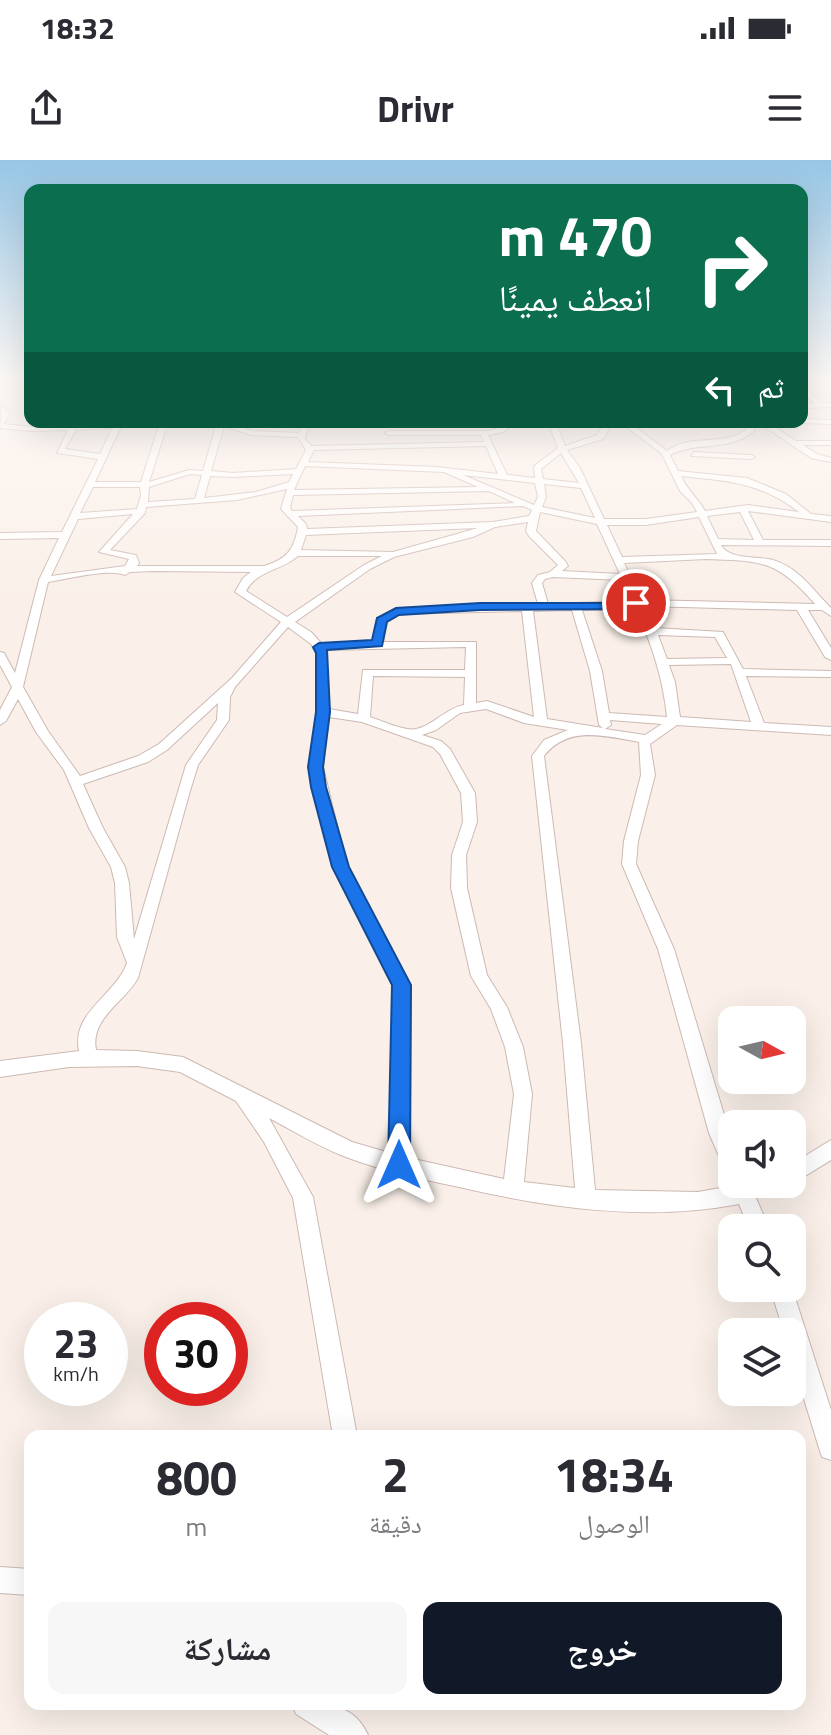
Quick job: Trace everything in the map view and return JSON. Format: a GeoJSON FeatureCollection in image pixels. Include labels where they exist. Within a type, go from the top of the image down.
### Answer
{"type":"FeatureCollection","features":[{"type":"Feature","properties":{"kind":"street"},"geometry":{"type":"LineString","coordinates":[[0,721],[17,689],[44,580],[103,457],[85,454]]}},
{"type":"Feature","properties":{"kind":"street"},"geometry":{"type":"LineString","coordinates":[[125,572],[134,563],[133,557],[104,552],[143,508],[144,485],[154,454]]}},
{"type":"Feature","properties":{"kind":"street"},"geometry":{"type":"LineString","coordinates":[[199,501],[211,454]]}},
{"type":"Feature","properties":{"kind":"street"},"geometry":{"type":"LineString","coordinates":[[298,553],[303,532],[301,523],[285,509],[307,454]]}},
{"type":"Feature","properties":{"kind":"street"},"geometry":{"type":"LineString","coordinates":[[494,454],[503,475]]}},
{"type":"Feature","properties":{"kind":"street"},"geometry":{"type":"LineString","coordinates":[[544,607],[537,580],[563,566],[535,539],[531,531],[542,497],[537,472],[540,464],[554,454]]}},
{"type":"Feature","properties":{"kind":"street"},"geometry":{"type":"LineString","coordinates":[[565,454],[584,486],[637,605],[652,631],[663,662],[674,721]]}},
{"type":"Feature","properties":{"kind":"street"},"geometry":{"type":"LineString","coordinates":[[668,454],[674,473],[704,515],[720,552],[730,558]]}},
{"type":"Feature","properties":{"kind":"street"},"geometry":{"type":"LineString","coordinates":[[698,454],[751,457],[761,478],[783,496],[808,514],[826,518]]}},
{"type":"Feature","properties":{"kind":"street"},"geometry":{"type":"LineString","coordinates":[[91,484],[144,485],[164,483],[185,473],[233,475],[301,467],[492,489]]}},
{"type":"Feature","properties":{"kind":"street"},"geometry":{"type":"LineString","coordinates":[[77,516],[446,470],[584,486]]}},
{"type":"Feature","properties":{"kind":"street"},"geometry":{"type":"LineString","coordinates":[[446,470],[525,505],[535,514]]}},
{"type":"Feature","properties":{"kind":"street"},"geometry":{"type":"LineString","coordinates":[[674,473],[761,478]]}},
{"type":"Feature","properties":{"kind":"street"},"geometry":{"type":"LineString","coordinates":[[385,479],[390,554]]}},
{"type":"Feature","properties":{"kind":"street"},"geometry":{"type":"LineString","coordinates":[[290,514],[525,505]]}},
{"type":"Feature","properties":{"kind":"street"},"geometry":{"type":"LineString","coordinates":[[399,1165],[402,985],[340,867],[316,767],[323,712],[322,653],[319,647],[269,608],[240,592],[250,576],[298,553],[390,554],[470,535],[493,525],[535,514],[600,522],[646,522],[742,508],[826,518]]}},
{"type":"Feature","properties":{"kind":"street"},"geometry":{"type":"LineString","coordinates":[[742,508],[760,542]]}},
{"type":"Feature","properties":{"kind":"street"},"geometry":{"type":"LineString","coordinates":[[303,532],[493,525]]}},
{"type":"Feature","properties":{"kind":"street"},"geometry":{"type":"LineString","coordinates":[[0,536],[67,535]]}},
{"type":"Feature","properties":{"kind":"street"},"geometry":{"type":"LineString","coordinates":[[716,542],[831,543]]}},
{"type":"Feature","properties":{"kind":"street"},"geometry":{"type":"LineString","coordinates":[[77,782],[143,759],[163,747],[230,685],[287,622],[390,554]]}},
{"type":"Feature","properties":{"kind":"street"},"geometry":{"type":"LineString","coordinates":[[619,560],[730,558],[779,566],[798,579],[827,610]]}},
{"type":"Feature","properties":{"kind":"street"},"geometry":{"type":"LineString","coordinates":[[44,580],[125,572],[267,569]]}},
{"type":"Feature","properties":{"kind":"street"},"geometry":{"type":"LineString","coordinates":[[553,574],[625,577]]}},
{"type":"Feature","properties":{"kind":"street"},"geometry":{"type":"LineString","coordinates":[[377,643],[381,621],[396,611],[637,605],[800,606],[827,610]]}},
{"type":"Feature","properties":{"kind":"street"},"geometry":{"type":"LineString","coordinates":[[800,606],[831,657]]}},
{"type":"Feature","properties":{"kind":"street"},"geometry":{"type":"LineString","coordinates":[[527,607],[541,722]]}},
{"type":"Feature","properties":{"kind":"street"},"geometry":{"type":"LineString","coordinates":[[576,607],[596,671],[606,733]]}},
{"type":"Feature","properties":{"kind":"street"},"geometry":{"type":"LineString","coordinates":[[652,631],[715,632],[722,637],[737,666],[759,727]]}},
{"type":"Feature","properties":{"kind":"street"},"geometry":{"type":"LineString","coordinates":[[319,647],[377,643],[472,644],[470,706]]}},
{"type":"Feature","properties":{"kind":"street"},"geometry":{"type":"LineString","coordinates":[[0,655],[17,689],[77,782],[96,828],[118,867],[125,937],[135,963]]}},
{"type":"Feature","properties":{"kind":"street"},"geometry":{"type":"LineString","coordinates":[[663,662],[831,674]]}},
{"type":"Feature","properties":{"kind":"street"},"geometry":{"type":"LineString","coordinates":[[364,719],[367,672],[472,674]]}},
{"type":"Feature","properties":{"kind":"street"},"geometry":{"type":"LineString","coordinates":[[89,1058],[84,1039],[87,1026],[125,988],[192,765],[223,720],[224,697],[230,685]]}},
{"type":"Feature","properties":{"kind":"street"},"geometry":{"type":"LineString","coordinates":[[412,734],[432,727],[456,710],[487,705],[513,716],[541,722],[647,739],[674,721]]}},
{"type":"Feature","properties":{"kind":"street"},"geometry":{"type":"LineString","coordinates":[[323,712],[364,719],[442,747],[468,793],[470,822],[459,855],[459,888],[479,976],[499,1007],[514,1047],[523,1094],[513,1190]]}},
{"type":"Feature","properties":{"kind":"street"},"geometry":{"type":"LineString","coordinates":[[604,716],[831,731]]}},
{"type":"Feature","properties":{"kind":"street"},"geometry":{"type":"LineString","coordinates":[[582,729],[548,743],[538,756],[572,1043],[586,1199]]}},
{"type":"Feature","properties":{"kind":"street"},"geometry":{"type":"LineString","coordinates":[[647,739],[644,754],[648,775],[631,841],[629,864],[666,949],[718,1130]]}},
{"type":"Feature","properties":{"kind":"street"},"geometry":{"type":"LineString","coordinates":[[0,1069],[89,1058],[155,1059],[183,1065],[348,1149],[399,1165],[513,1190],[586,1199],[698,1202],[718,1196]]}},
{"type":"Feature","properties":{"kind":"street"},"geometry":{"type":"LineString","coordinates":[[242,1096],[271,1136],[303,1197],[344,1430]]}},
{"type":"Feature","properties":{"kind":"street"},"geometry":{"type":"LineString","coordinates":[[806,1165],[830,1147]]}},
{"type":"Feature","properties":{"kind":"street"},"geometry":{"type":"LineString","coordinates":[[786,1302],[822,1394],[831,1448]]}},
{"type":"Feature","properties":{"kind":"street"},"geometry":{"type":"LineString","coordinates":[[0,1580],[24,1582]]}},
{"type":"Feature","properties":{"kind":"street"},"geometry":{"type":"LineString","coordinates":[[322,1715],[353,1735]]}},
{"type":"Feature","properties":{"kind":"route"},"geometry":{"type":"LineString","coordinates":[[399,1165],[402,985],[340,867],[319,787],[316,767],[323,712],[322,653],[319,647],[377,643],[381,621],[396,611],[638,606],[636,603]]}}]}
